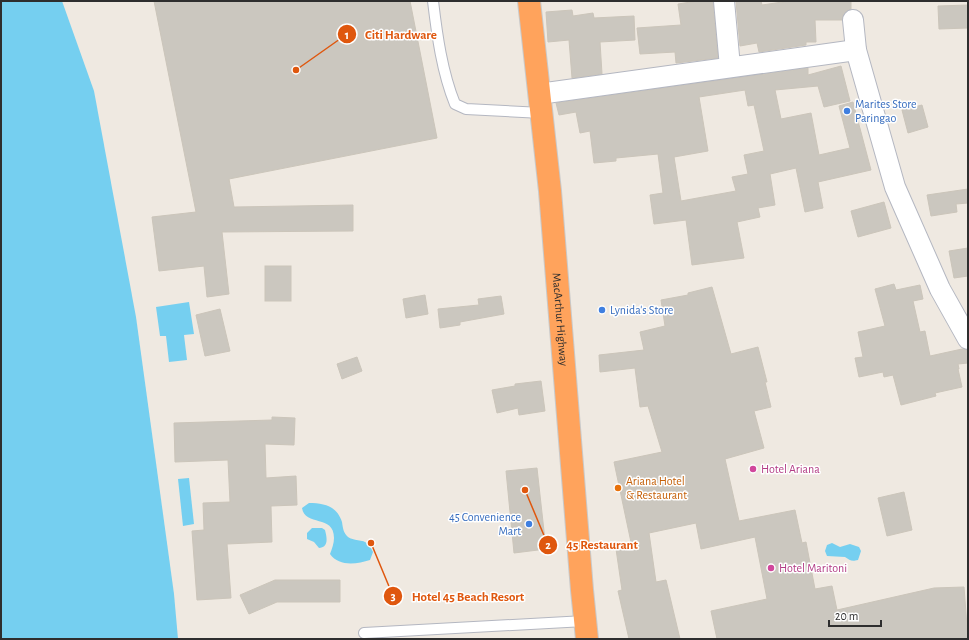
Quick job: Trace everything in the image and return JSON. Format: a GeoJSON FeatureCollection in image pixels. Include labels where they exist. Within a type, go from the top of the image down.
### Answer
{"type":"FeatureCollection","features":[{"type":"Feature","properties":{"kind":"highway","name":"MacArthur Highway"},"geometry":{"type":"LineString","coordinates":[[529,1],[550,191],[586,630]]}},
{"type":"Feature","properties":{"kind":"street"},"geometry":{"type":"LineString","coordinates":[[724,1],[730,67]]}},
{"type":"Feature","properties":{"kind":"street"},"geometry":{"type":"LineString","coordinates":[[853,20],[856,50],[895,187],[940,289],[968,339]]}},
{"type":"Feature","properties":{"kind":"street"},"geometry":{"type":"LineString","coordinates":[[541,104],[730,67],[856,50]]}},
{"type":"Feature","properties":{"kind":"lane"},"geometry":{"type":"LineString","coordinates":[[433,1],[448,87],[455,104],[466,109],[541,104]]}},
{"type":"Feature","properties":{"kind":"lane"},"geometry":{"type":"LineString","coordinates":[[364,633],[586,630]]}},
{"type":"Feature","properties":{"kind":"water"},"geometry":{"type":"Polygon","coordinates":[[[1,1],[62,1],[94,91],[136,317],[174,594],[178,639],[1,639],[1,1]]]}},
{"type":"Feature","properties":{"kind":"water"},"geometry":{"type":"Polygon","coordinates":[[[189,302],[194,334],[184,335],[187,360],[169,362],[166,336],[160,336],[156,307],[189,302]]]}},
{"type":"Feature","properties":{"kind":"water"},"geometry":{"type":"Polygon","coordinates":[[[189,478],[194,524],[183,526],[178,479],[189,478]]]}},
{"type":"Feature","properties":{"kind":"water"},"geometry":{"type":"Polygon","coordinates":[[[309,503],[329,506],[337,512],[342,522],[344,532],[348,537],[366,542],[369,546],[373,552],[370,560],[360,563],[343,563],[334,558],[330,554],[334,540],[333,531],[325,523],[313,520],[304,514],[302,508],[309,503]]]}},
{"type":"Feature","properties":{"kind":"water"},"geometry":{"type":"Polygon","coordinates":[[[312,528],[322,528],[325,530],[326,544],[324,546],[319,548],[314,542],[307,539],[307,533],[312,528]]]}},
{"type":"Feature","properties":{"kind":"water"},"geometry":{"type":"Polygon","coordinates":[[[832,543],[840,547],[850,544],[859,547],[861,551],[858,560],[852,561],[845,557],[827,556],[825,551],[827,545],[832,543]]]}},
{"type":"Feature","properties":{"kind":"building"},"geometry":{"type":"Polygon","coordinates":[[[154,1],[410,1],[437,138],[229,179],[234,207],[353,205],[353,231],[222,232],[229,294],[207,297],[204,266],[159,271],[152,217],[196,212],[154,1]]]}},
{"type":"Feature","properties":{"kind":"building"},"geometry":{"type":"Polygon","coordinates":[[[697,1],[713,1],[718,58],[676,63],[675,52],[640,54],[637,28],[681,25],[678,4],[697,1]]]}},
{"type":"Feature","properties":{"kind":"building"},"geometry":{"type":"Polygon","coordinates":[[[736,1],[761,1],[762,5],[789,1],[851,1],[851,9],[846,11],[842,20],[815,20],[816,42],[806,42],[806,45],[759,52],[757,43],[740,46],[736,1]]]}},
{"type":"Feature","properties":{"kind":"building"},"geometry":{"type":"Polygon","coordinates":[[[968,5],[968,28],[939,29],[938,6],[968,5]]]}},
{"type":"Feature","properties":{"kind":"building"},"geometry":{"type":"Polygon","coordinates":[[[572,10],[573,16],[593,13],[594,18],[634,16],[635,40],[600,42],[602,74],[572,78],[569,40],[548,42],[546,12],[572,10]]]}},
{"type":"Feature","properties":{"kind":"building"},"geometry":{"type":"Polygon","coordinates":[[[841,66],[850,101],[824,107],[818,86],[775,90],[781,119],[811,113],[819,155],[850,148],[839,106],[853,102],[871,170],[818,182],[823,208],[805,212],[796,168],[770,174],[775,205],[758,208],[760,217],[737,222],[744,258],[692,265],[686,220],[654,224],[650,195],[663,193],[658,154],[616,158],[616,161],[594,163],[590,131],[580,133],[576,112],[559,115],[556,103],[808,68],[808,75],[841,66]],[[745,90],[699,97],[708,151],[674,157],[681,201],[736,191],[732,177],[748,174],[744,155],[764,151],[754,105],[748,106],[745,90]]]}},
{"type":"Feature","properties":{"kind":"building"},"geometry":{"type":"Polygon","coordinates":[[[922,105],[928,127],[908,133],[902,110],[922,105]]]}},
{"type":"Feature","properties":{"kind":"building"},"geometry":{"type":"Polygon","coordinates":[[[968,189],[968,203],[956,204],[957,212],[931,216],[927,195],[968,189]]]}},
{"type":"Feature","properties":{"kind":"building"},"geometry":{"type":"Polygon","coordinates":[[[884,202],[891,228],[858,237],[851,211],[884,202]]]}},
{"type":"Feature","properties":{"kind":"building"},"geometry":{"type":"Polygon","coordinates":[[[968,248],[968,276],[954,278],[949,251],[968,248]]]}},
{"type":"Feature","properties":{"kind":"building"},"geometry":{"type":"Polygon","coordinates":[[[265,266],[291,266],[291,301],[265,301],[265,266]]]}},
{"type":"Feature","properties":{"kind":"building"},"geometry":{"type":"Polygon","coordinates":[[[894,284],[896,290],[920,285],[923,299],[913,301],[920,332],[925,331],[930,356],[962,349],[968,350],[968,363],[958,364],[962,387],[935,393],[936,396],[901,405],[893,375],[884,377],[883,372],[859,377],[855,358],[863,357],[858,332],[885,326],[875,289],[894,284]]]}},
{"type":"Feature","properties":{"kind":"building"},"geometry":{"type":"Polygon","coordinates":[[[712,287],[731,354],[758,347],[767,382],[765,382],[771,407],[754,411],[764,448],[725,459],[739,521],[795,510],[802,543],[806,542],[815,589],[832,586],[837,610],[934,588],[964,587],[968,639],[717,639],[711,611],[767,599],[755,537],[701,549],[696,523],[649,533],[656,582],[666,580],[680,639],[629,639],[618,591],[622,590],[616,549],[632,547],[614,462],[662,452],[648,406],[640,407],[635,368],[600,372],[599,355],[644,350],[640,332],[665,326],[661,300],[688,295],[688,293],[712,287]]]}},
{"type":"Feature","properties":{"kind":"building"},"geometry":{"type":"Polygon","coordinates":[[[425,295],[428,314],[406,318],[403,299],[425,295]]]}},
{"type":"Feature","properties":{"kind":"building"},"geometry":{"type":"Polygon","coordinates":[[[501,296],[504,314],[460,322],[460,325],[440,328],[438,309],[479,305],[478,299],[501,296]]]}},
{"type":"Feature","properties":{"kind":"building"},"geometry":{"type":"Polygon","coordinates":[[[220,309],[230,351],[205,356],[196,315],[220,309]]]}},
{"type":"Feature","properties":{"kind":"building"},"geometry":{"type":"Polygon","coordinates":[[[357,357],[362,371],[342,379],[337,364],[357,357]]]}},
{"type":"Feature","properties":{"kind":"building"},"geometry":{"type":"Polygon","coordinates":[[[541,381],[545,411],[519,415],[518,408],[497,413],[492,390],[515,386],[515,384],[541,381]]]}},
{"type":"Feature","properties":{"kind":"building"},"geometry":{"type":"Polygon","coordinates":[[[272,417],[295,418],[294,445],[265,444],[266,478],[296,476],[297,505],[271,506],[272,542],[227,544],[231,598],[197,600],[192,531],[204,530],[203,503],[230,502],[228,460],[175,462],[174,423],[272,420],[272,417]]]}},
{"type":"Feature","properties":{"kind":"building"},"geometry":{"type":"Polygon","coordinates":[[[537,468],[546,549],[514,553],[506,471],[537,468]]]}},
{"type":"Feature","properties":{"kind":"building"},"geometry":{"type":"Polygon","coordinates":[[[904,492],[912,530],[887,536],[878,498],[904,492]]]}},
{"type":"Feature","properties":{"kind":"building"},"geometry":{"type":"Polygon","coordinates":[[[275,580],[340,580],[340,602],[277,602],[249,614],[240,595],[275,580]]]}},
{"type":"Feature","properties":{"kind":"place","name":"Citi Hardware"},"geometry":{"type":"Point","coordinates":[296,70]}},
{"type":"Feature","properties":{"kind":"place","name":"Marites Store Paringao"},"geometry":{"type":"Point","coordinates":[847,111]}},
{"type":"Feature","properties":{"kind":"place","name":"Lynida's Store"},"geometry":{"type":"Point","coordinates":[602,310]}},
{"type":"Feature","properties":{"kind":"place","name":"Hotel Ariana"},"geometry":{"type":"Point","coordinates":[753,469]}},
{"type":"Feature","properties":{"kind":"place","name":"Ariana Hotel & Restaurant"},"geometry":{"type":"Point","coordinates":[618,488]}},
{"type":"Feature","properties":{"kind":"place","name":"45 Restaurant"},"geometry":{"type":"Point","coordinates":[525,490]}},
{"type":"Feature","properties":{"kind":"place","name":"45 Convenience Mart"},"geometry":{"type":"Point","coordinates":[529,524]}},
{"type":"Feature","properties":{"kind":"place","name":"Hotel 45 Beach Resort"},"geometry":{"type":"Point","coordinates":[371,543]}},
{"type":"Feature","properties":{"kind":"place","name":"Hotel Maritoni"},"geometry":{"type":"Point","coordinates":[771,568]}}]}
